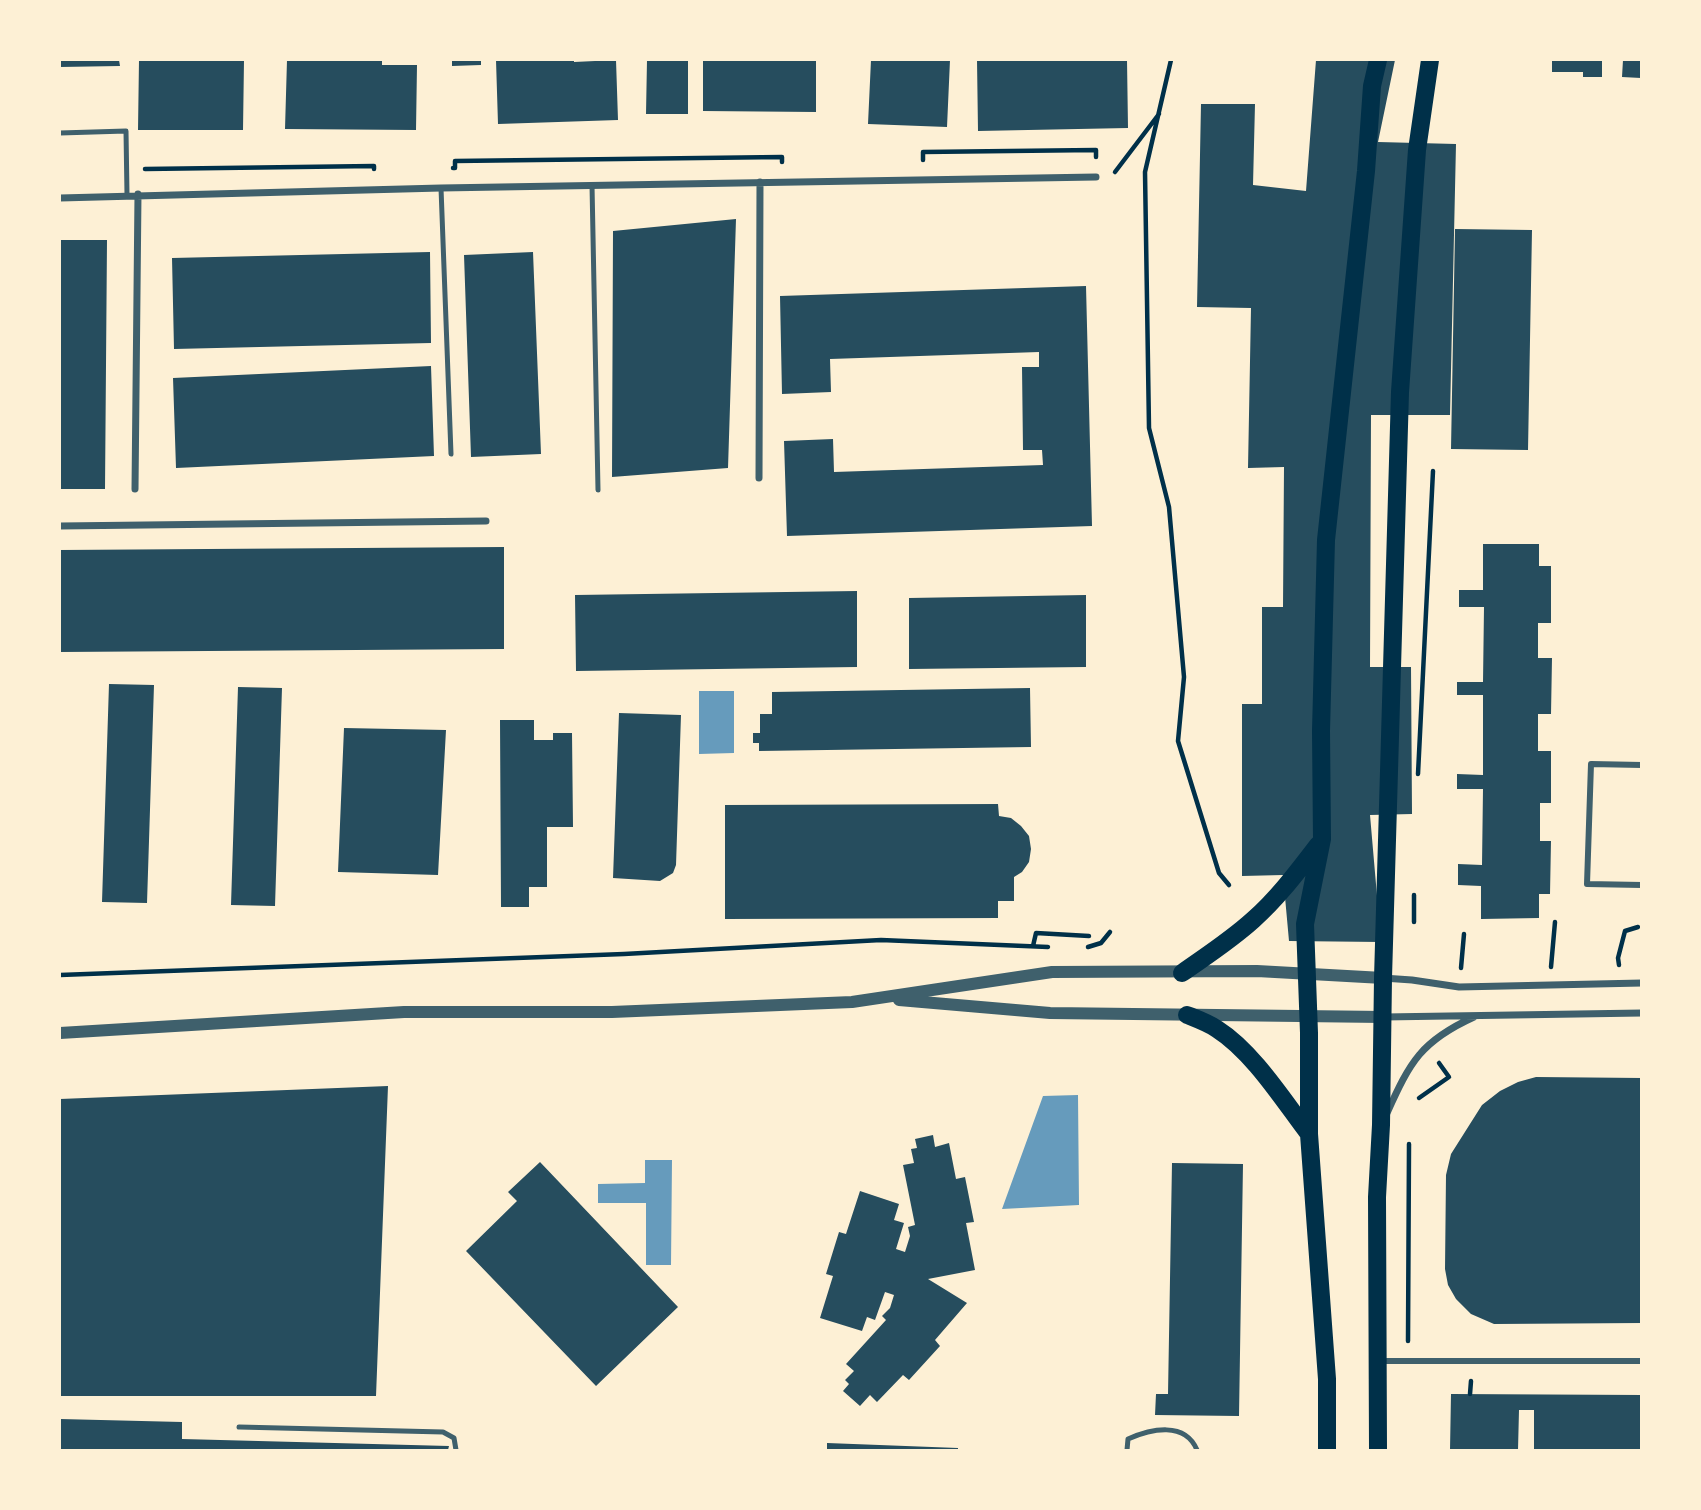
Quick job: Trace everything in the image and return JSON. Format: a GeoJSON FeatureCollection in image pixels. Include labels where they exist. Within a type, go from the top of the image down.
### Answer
{"type":"FeatureCollection","features":[{"type":"Feature","properties":{"kind":"main road"},"geometry":{"type":"LineString","coordinates":[[1326,1451],[1327,1379],[1308,1134],[1305,924],[1322,839],[1321,731],[1326,540],[1365,184],[1373,86],[1378,60]]}},
{"type":"Feature","properties":{"kind":"main road"},"geometry":{"type":"LineString","coordinates":[[1378,1451],[1377,1197],[1400,392],[1417,150],[1430,60]]}},
{"type":"Feature","properties":{"kind":"main road"},"geometry":{"type":"LineString","coordinates":[[1182,973],[1255,919],[1291,880],[1322,839]]}},
{"type":"Feature","properties":{"kind":"main road"},"geometry":{"type":"LineString","coordinates":[[1187,1015],[1217,1029],[1237,1046],[1263,1074],[1308,1134]]}},
{"type":"Feature","properties":{"kind":"street"},"geometry":{"type":"LineString","coordinates":[[60,198],[138,194],[1096,177]]}},
{"type":"Feature","properties":{"kind":"street"},"geometry":{"type":"LineString","coordinates":[[758,478],[760,182]]}},
{"type":"Feature","properties":{"kind":"street"},"geometry":{"type":"LineString","coordinates":[[135,489],[138,194]]}},
{"type":"Feature","properties":{"kind":"street"},"geometry":{"type":"LineString","coordinates":[[60,526],[486,521]]}},
{"type":"Feature","properties":{"kind":"street"},"geometry":{"type":"LineString","coordinates":[[1642,765],[1591,764],[1587,884],[1642,885]]}},
{"type":"Feature","properties":{"kind":"street"},"geometry":{"type":"LineString","coordinates":[[60,1033],[404,1012],[612,1012],[852,1002],[1052,972],[1257,971],[1412,979],[1459,987],[1642,983]]}},
{"type":"Feature","properties":{"kind":"street"},"geometry":{"type":"LineString","coordinates":[[878,998],[1050,1013],[1308,1017],[1642,1013]]}},
{"type":"Feature","properties":{"kind":"street"},"geometry":{"type":"LineString","coordinates":[[1381,1125],[1406,1070],[1426,1046],[1446,1030],[1478,1015]]}},
{"type":"Feature","properties":{"kind":"street"},"geometry":{"type":"LineString","coordinates":[[1378,1361],[1642,1361]]}},
{"type":"Feature","properties":{"kind":"lane"},"geometry":{"type":"LineString","coordinates":[[60,133],[126,131],[127,195]]}},
{"type":"Feature","properties":{"kind":"lane"},"geometry":{"type":"LineString","coordinates":[[592,185],[598,490]]}},
{"type":"Feature","properties":{"kind":"lane"},"geometry":{"type":"LineString","coordinates":[[441,188],[451,454]]}},
{"type":"Feature","properties":{"kind":"lane"},"geometry":{"type":"LineString","coordinates":[[239,1427],[443,1432],[454,1438],[456,1451]]}},
{"type":"Feature","properties":{"kind":"lane"},"geometry":{"type":"LineString","coordinates":[[1127,1451],[1128,1439],[1159,1429],[1176,1432],[1192,1440],[1197,1451]]}},
{"type":"Feature","properties":{"kind":"path"},"geometry":{"type":"LineString","coordinates":[[1171,60],[1145,172],[1149,428],[1169,507],[1184,677],[1178,741],[1219,873],[1229,885]]}},
{"type":"Feature","properties":{"kind":"path"},"geometry":{"type":"LineString","coordinates":[[1112,176],[1159,114]]}},
{"type":"Feature","properties":{"kind":"path"},"geometry":{"type":"LineString","coordinates":[[910,160],[923,160],[923,152],[1096,150],[1096,177]]}},
{"type":"Feature","properties":{"kind":"path"},"geometry":{"type":"LineString","coordinates":[[442,168],[455,168],[455,161],[782,157],[782,162],[795,162]]}},
{"type":"Feature","properties":{"kind":"path"},"geometry":{"type":"LineString","coordinates":[[138,194],[138,169],[374,166],[373,169],[387,169]]}},
{"type":"Feature","properties":{"kind":"path"},"geometry":{"type":"LineString","coordinates":[[1417,786],[1433,471]]}},
{"type":"Feature","properties":{"kind":"path"},"geometry":{"type":"LineString","coordinates":[[1414,881],[1414,922]]}},
{"type":"Feature","properties":{"kind":"path"},"geometry":{"type":"LineString","coordinates":[[1549,985],[1555,922]]}},
{"type":"Feature","properties":{"kind":"path"},"geometry":{"type":"LineString","coordinates":[[1621,983],[1618,958],[1625,931],[1638,927]]}},
{"type":"Feature","properties":{"kind":"path"},"geometry":{"type":"LineString","coordinates":[[1087,948],[1101,943],[1110,932]]}},
{"type":"Feature","properties":{"kind":"path"},"geometry":{"type":"LineString","coordinates":[[1033,946],[1034,935],[1038,933],[1089,936]]}},
{"type":"Feature","properties":{"kind":"path"},"geometry":{"type":"LineString","coordinates":[[1459,987],[1464,934]]}},
{"type":"Feature","properties":{"kind":"path"},"geometry":{"type":"LineString","coordinates":[[60,975],[624,954],[881,940],[1060,947]]}},
{"type":"Feature","properties":{"kind":"path"},"geometry":{"type":"LineString","coordinates":[[1408,1362],[1409,1132]]}},
{"type":"Feature","properties":{"kind":"water"},"geometry":{"type":"Polygon","coordinates":[[[699,691],[734,691],[734,753],[699,754],[699,691]]]}},
{"type":"Feature","properties":{"kind":"water"},"geometry":{"type":"Polygon","coordinates":[[[1078,1095],[1079,1205],[1002,1209],[1043,1096],[1078,1095]]]}},
{"type":"Feature","properties":{"kind":"water"},"geometry":{"type":"Polygon","coordinates":[[[645,1160],[672,1160],[671,1265],[646,1265],[646,1203],[598,1203],[598,1184],[645,1183],[645,1160]]]}},
{"type":"Feature","properties":{"kind":"building"},"geometry":{"type":"Polygon","coordinates":[[[60,60],[119,60],[120,66],[60,67],[60,60]]]}},
{"type":"Feature","properties":{"kind":"building"},"geometry":{"type":"Polygon","coordinates":[[[139,60],[244,60],[243,130],[138,130],[139,60]]]}},
{"type":"Feature","properties":{"kind":"building"},"geometry":{"type":"Polygon","coordinates":[[[287,60],[382,60],[382,65],[417,65],[416,130],[285,129],[287,60]]]}},
{"type":"Feature","properties":{"kind":"building"},"geometry":{"type":"Polygon","coordinates":[[[452,60],[481,60],[481,65],[452,66],[452,60]]]}},
{"type":"Feature","properties":{"kind":"building"},"geometry":{"type":"Polygon","coordinates":[[[496,60],[616,60],[618,120],[498,124],[496,60]]]}},
{"type":"Feature","properties":{"kind":"building"},"geometry":{"type":"Polygon","coordinates":[[[647,60],[688,60],[688,114],[646,114],[647,60]]]}},
{"type":"Feature","properties":{"kind":"building"},"geometry":{"type":"Polygon","coordinates":[[[703,60],[816,60],[816,112],[703,111],[703,60]]]}},
{"type":"Feature","properties":{"kind":"building"},"geometry":{"type":"Polygon","coordinates":[[[871,60],[950,60],[947,127],[868,124],[871,60]]]}},
{"type":"Feature","properties":{"kind":"building"},"geometry":{"type":"Polygon","coordinates":[[[977,60],[1127,60],[1128,128],[978,131],[977,60]]]}},
{"type":"Feature","properties":{"kind":"building"},"geometry":{"type":"Polygon","coordinates":[[[1316,60],[1395,60],[1378,142],[1456,144],[1450,415],[1371,415],[1370,667],[1411,667],[1412,814],[1370,815],[1381,942],[1289,941],[1283,875],[1242,876],[1242,704],[1262,704],[1262,607],[1283,607],[1284,467],[1248,468],[1251,308],[1197,307],[1201,104],[1255,104],[1253,185],[1306,191],[1316,60]]]}},
{"type":"Feature","properties":{"kind":"building"},"geometry":{"type":"Polygon","coordinates":[[[1552,60],[1602,60],[1602,77],[1583,77],[1583,72],[1552,72],[1552,60]]]}},
{"type":"Feature","properties":{"kind":"building"},"geometry":{"type":"Polygon","coordinates":[[[1623,60],[1642,60],[1641,78],[1622,77],[1623,60]]]}},
{"type":"Feature","properties":{"kind":"building"},"geometry":{"type":"Polygon","coordinates":[[[736,219],[728,468],[612,477],[613,231],[736,219]]]}},
{"type":"Feature","properties":{"kind":"building"},"geometry":{"type":"Polygon","coordinates":[[[1455,229],[1532,230],[1528,450],[1451,449],[1455,229]]]}},
{"type":"Feature","properties":{"kind":"building"},"geometry":{"type":"Polygon","coordinates":[[[60,240],[107,240],[105,489],[60,489],[60,240]]]}},
{"type":"Feature","properties":{"kind":"building"},"geometry":{"type":"Polygon","coordinates":[[[430,252],[431,343],[174,349],[172,258],[430,252]]]}},
{"type":"Feature","properties":{"kind":"building"},"geometry":{"type":"Polygon","coordinates":[[[533,252],[541,454],[471,457],[464,255],[533,252]]]}},
{"type":"Feature","properties":{"kind":"building"},"geometry":{"type":"Polygon","coordinates":[[[1086,286],[1092,526],[787,536],[784,441],[833,439],[834,472],[1043,465],[1042,450],[1023,450],[1022,367],[1039,367],[1039,352],[830,359],[831,392],[782,394],[780,296],[1086,286]]]}},
{"type":"Feature","properties":{"kind":"building"},"geometry":{"type":"Polygon","coordinates":[[[431,366],[434,456],[176,468],[173,378],[431,366]]]}},
{"type":"Feature","properties":{"kind":"building"},"geometry":{"type":"Polygon","coordinates":[[[1483,544],[1539,544],[1539,566],[1551,566],[1551,623],[1538,623],[1538,658],[1552,658],[1551,714],[1538,714],[1538,751],[1551,751],[1551,803],[1540,803],[1540,841],[1551,841],[1550,894],[1539,894],[1539,918],[1481,919],[1481,886],[1458,885],[1458,864],[1482,865],[1483,789],[1457,789],[1457,774],[1483,775],[1483,695],[1457,695],[1457,682],[1483,682],[1484,607],[1459,607],[1459,590],[1483,590],[1483,544]]]}},
{"type":"Feature","properties":{"kind":"building"},"geometry":{"type":"Polygon","coordinates":[[[504,547],[504,649],[60,652],[60,550],[504,547]]]}},
{"type":"Feature","properties":{"kind":"building"},"geometry":{"type":"Polygon","coordinates":[[[857,591],[857,667],[576,671],[575,595],[857,591]]]}},
{"type":"Feature","properties":{"kind":"building"},"geometry":{"type":"Polygon","coordinates":[[[1086,595],[1086,667],[909,669],[909,598],[1086,595]]]}},
{"type":"Feature","properties":{"kind":"building"},"geometry":{"type":"Polygon","coordinates":[[[109,684],[154,685],[147,903],[102,902],[109,684]]]}},
{"type":"Feature","properties":{"kind":"building"},"geometry":{"type":"Polygon","coordinates":[[[238,687],[282,688],[275,906],[231,905],[238,687]]]}},
{"type":"Feature","properties":{"kind":"building"},"geometry":{"type":"Polygon","coordinates":[[[1030,688],[1031,747],[759,751],[759,743],[753,743],[753,733],[760,733],[760,714],[772,714],[772,692],[1030,688]]]}},
{"type":"Feature","properties":{"kind":"building"},"geometry":{"type":"Polygon","coordinates":[[[619,713],[681,715],[676,865],[673,873],[660,881],[613,878],[619,713]]]}},
{"type":"Feature","properties":{"kind":"building"},"geometry":{"type":"Polygon","coordinates":[[[500,720],[534,720],[534,740],[553,740],[553,733],[572,733],[573,827],[547,827],[547,887],[529,887],[529,907],[501,907],[500,720]]]}},
{"type":"Feature","properties":{"kind":"building"},"geometry":{"type":"Polygon","coordinates":[[[344,728],[446,730],[438,875],[338,872],[344,728]]]}},
{"type":"Feature","properties":{"kind":"building"},"geometry":{"type":"Polygon","coordinates":[[[998,804],[999,816],[1011,818],[1021,826],[1029,836],[1031,849],[1029,862],[1022,872],[1014,877],[1014,901],[998,901],[998,918],[725,919],[725,805],[998,804]]]}},
{"type":"Feature","properties":{"kind":"building"},"geometry":{"type":"Polygon","coordinates":[[[1536,1077],[1642,1078],[1642,1323],[1494,1324],[1471,1314],[1456,1299],[1448,1285],[1445,1269],[1446,1175],[1451,1154],[1482,1105],[1500,1091],[1536,1077]]]}},
{"type":"Feature","properties":{"kind":"building"},"geometry":{"type":"Polygon","coordinates":[[[388,1086],[376,1396],[60,1396],[60,1099],[388,1086]]]}},
{"type":"Feature","properties":{"kind":"building"},"geometry":{"type":"Polygon","coordinates":[[[933,1135],[935,1147],[949,1143],[956,1179],[965,1177],[974,1222],[966,1223],[975,1270],[928,1279],[967,1303],[935,1340],[940,1346],[909,1380],[903,1375],[877,1402],[870,1395],[860,1406],[843,1391],[849,1384],[845,1380],[854,1371],[846,1364],[886,1320],[882,1316],[890,1308],[894,1295],[885,1292],[875,1320],[867,1317],[862,1331],[820,1318],[833,1276],[826,1274],[839,1232],[846,1234],[860,1191],[899,1204],[894,1220],[904,1223],[896,1249],[905,1252],[910,1236],[908,1227],[915,1225],[903,1165],[914,1163],[911,1149],[917,1148],[915,1139],[933,1135]]]}},
{"type":"Feature","properties":{"kind":"building"},"geometry":{"type":"Polygon","coordinates":[[[540,1162],[678,1307],[596,1386],[466,1251],[517,1201],[508,1192],[540,1162]]]}},
{"type":"Feature","properties":{"kind":"building"},"geometry":{"type":"Polygon","coordinates":[[[1172,1163],[1243,1164],[1239,1416],[1155,1415],[1156,1394],[1168,1394],[1172,1163]]]}},
{"type":"Feature","properties":{"kind":"building"},"geometry":{"type":"Polygon","coordinates":[[[1451,1394],[1642,1395],[1642,1450],[1534,1450],[1534,1410],[1519,1410],[1518,1450],[1450,1450],[1451,1394]]]}},
{"type":"Feature","properties":{"kind":"building"},"geometry":{"type":"Polygon","coordinates":[[[60,1419],[182,1422],[182,1439],[449,1446],[448,1450],[60,1450],[60,1419]]]}},
{"type":"Feature","properties":{"kind":"building"},"geometry":{"type":"Polygon","coordinates":[[[827,1443],[958,1448],[958,1450],[827,1450],[827,1443]]]}}]}
